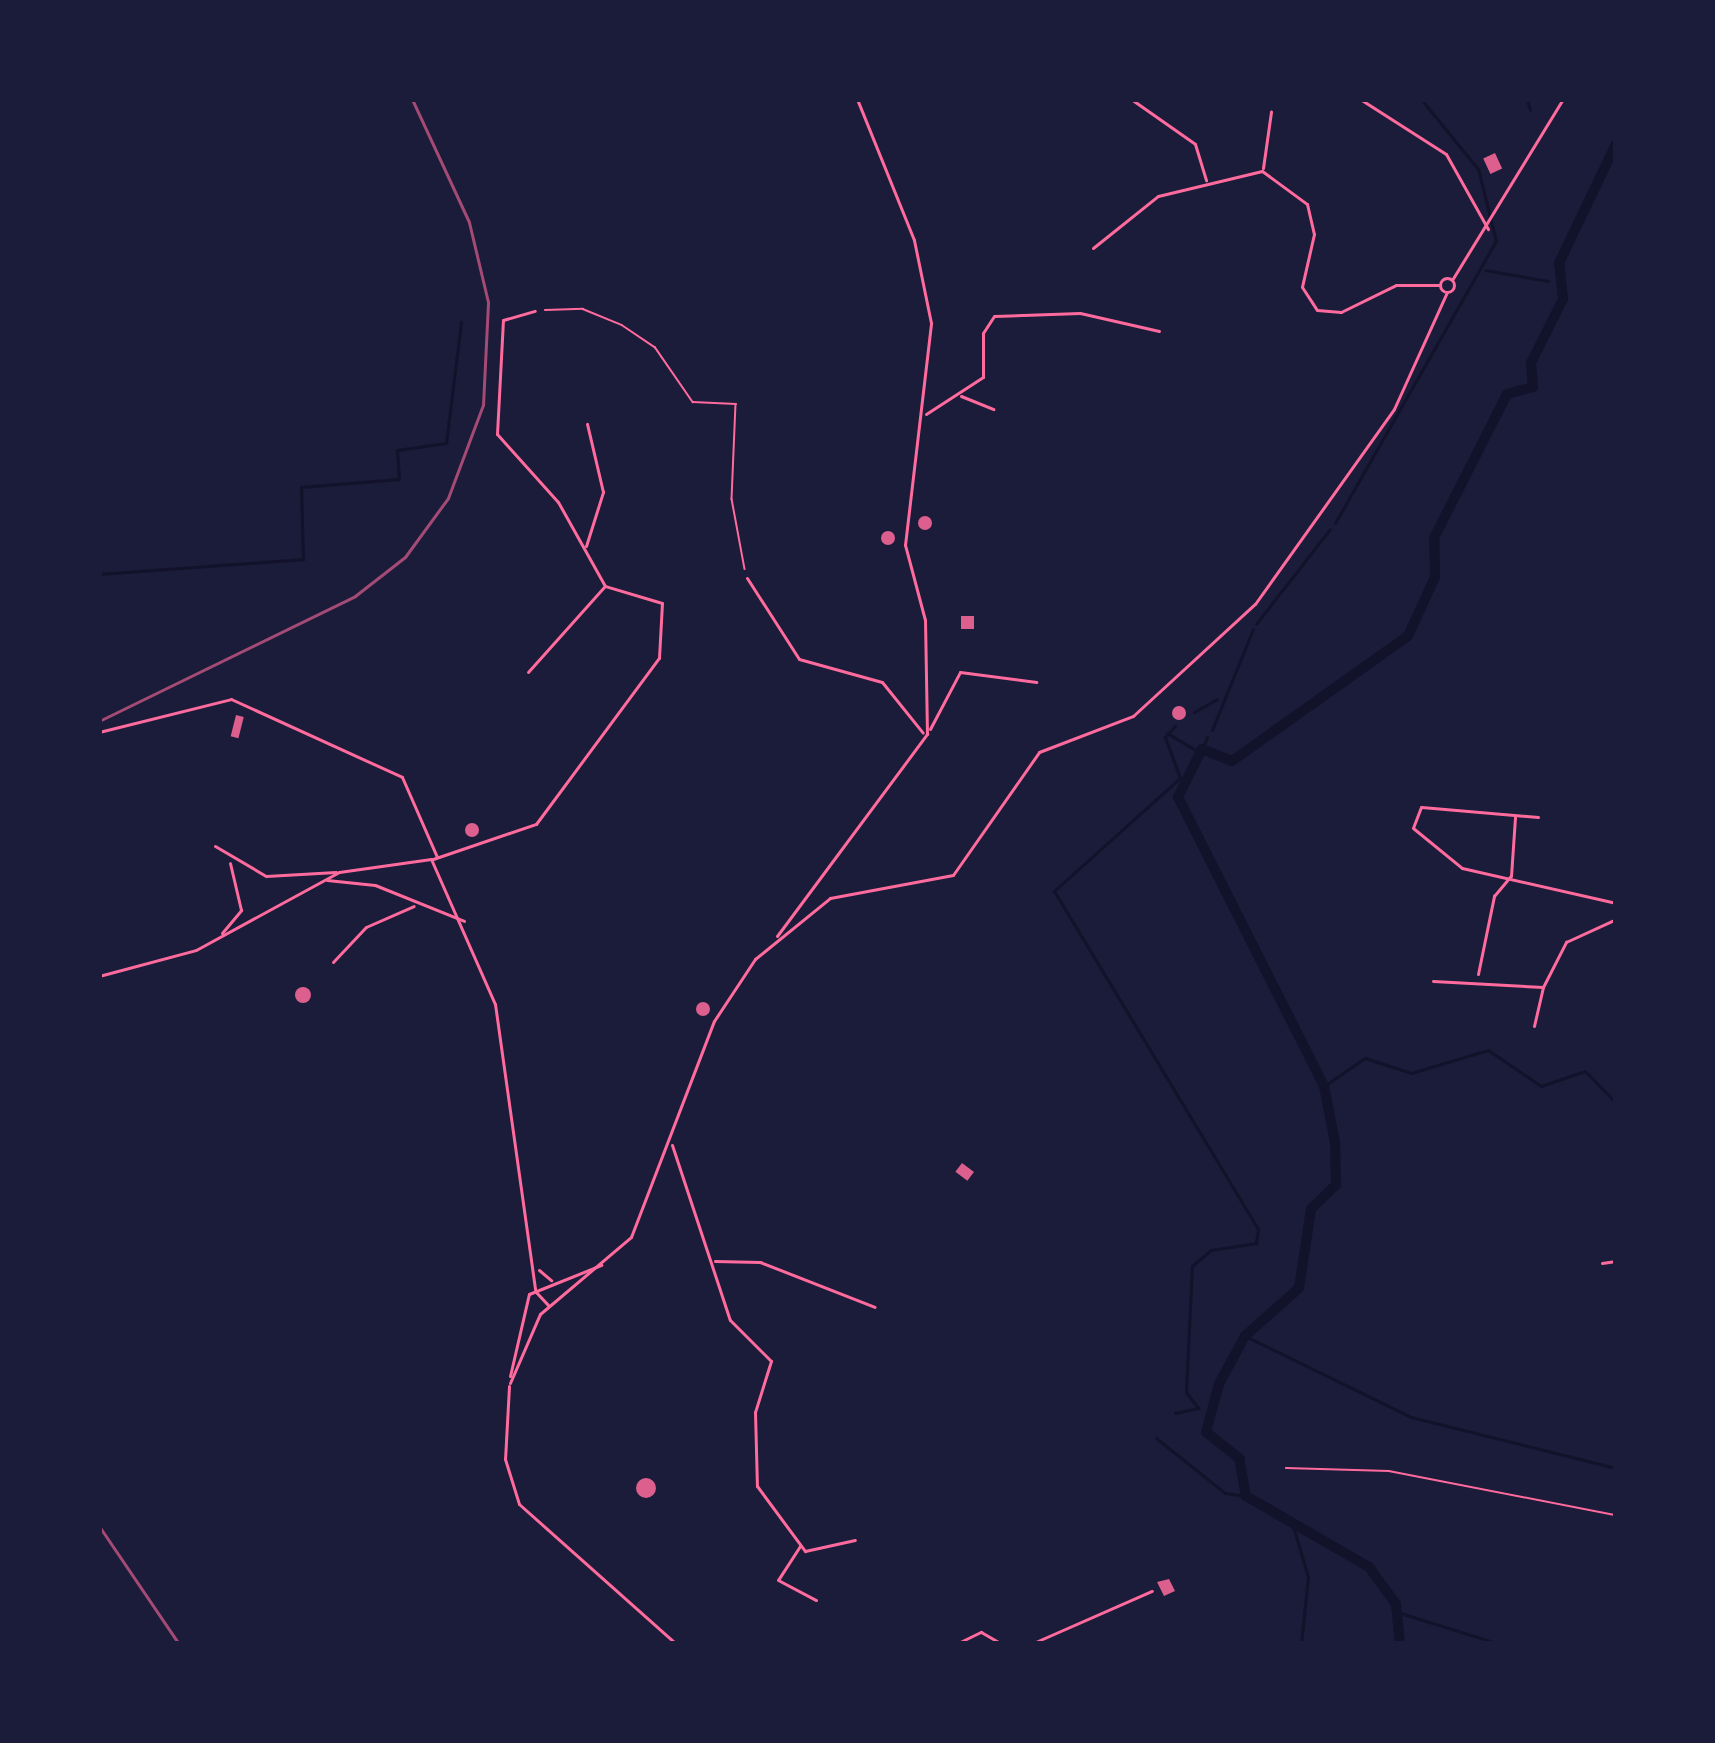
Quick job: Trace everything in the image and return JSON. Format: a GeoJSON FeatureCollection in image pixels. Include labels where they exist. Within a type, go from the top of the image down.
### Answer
{"type":"FeatureCollection","features":[{"type":"Feature","properties":{"kind":"street"},"geometry":{"type":"LineString","coordinates":[[857,99],[919,256],[932,337],[905,545],[925,620],[927,734]]}},
{"type":"Feature","properties":{"kind":"street"},"geometry":{"type":"LineString","coordinates":[[1131,99],[1195,144],[1206,182]]}},
{"type":"Feature","properties":{"kind":"street"},"geometry":{"type":"LineString","coordinates":[[1360,99],[1445,154],[1488,229]]}},
{"type":"Feature","properties":{"kind":"street"},"geometry":{"type":"LineString","coordinates":[[777,936],[830,898],[953,875],[1039,752],[1133,716],[1255,604],[1394,409],[1452,280],[1488,229],[1524,148],[1563,99]]}},
{"type":"Feature","properties":{"kind":"street"},"geometry":{"type":"LineString","coordinates":[[1262,171],[1271,112]]}},
{"type":"Feature","properties":{"kind":"street"},"geometry":{"type":"LineString","coordinates":[[1093,248],[1150,200],[1262,171],[1291,183],[1311,214],[1310,306],[1341,312],[1396,285],[1440,285],[1452,280]]}},
{"type":"Feature","properties":{"kind":"street"},"geometry":{"type":"LineString","coordinates":[[1440,285],[1447,292]]}},
{"type":"Feature","properties":{"kind":"street"},"geometry":{"type":"LineString","coordinates":[[215,846],[230,860],[282,878],[434,858],[526,832],[631,710],[656,667],[663,607],[605,586],[585,547],[494,422],[503,320],[535,311]]}},
{"type":"Feature","properties":{"kind":"street"},"geometry":{"type":"LineString","coordinates":[[925,414],[983,377],[994,316],[1080,314],[1159,331]]}},
{"type":"Feature","properties":{"kind":"street"},"geometry":{"type":"LineString","coordinates":[[959,395],[994,410]]}},
{"type":"Feature","properties":{"kind":"street"},"geometry":{"type":"LineString","coordinates":[[585,547],[603,492],[587,424]]}},
{"type":"Feature","properties":{"kind":"street"},"geometry":{"type":"LineString","coordinates":[[748,578],[799,659],[882,682],[927,734]]}},
{"type":"Feature","properties":{"kind":"street"},"geometry":{"type":"LineString","coordinates":[[528,672],[605,586]]}},
{"type":"Feature","properties":{"kind":"street"},"geometry":{"type":"LineString","coordinates":[[510,1383],[548,1305],[609,1263],[672,1145],[714,1021],[927,734],[960,672],[1036,682]]}},
{"type":"Feature","properties":{"kind":"street"},"geometry":{"type":"LineString","coordinates":[[99,732],[230,699],[402,777],[494,1004],[536,1268],[535,1289],[548,1305]]}},
{"type":"Feature","properties":{"kind":"street"},"geometry":{"type":"LineString","coordinates":[[1538,818],[1421,807],[1413,828],[1455,865],[1616,903]]}},
{"type":"Feature","properties":{"kind":"street"},"geometry":{"type":"LineString","coordinates":[[1478,976],[1494,896],[1510,876],[1515,815]]}},
{"type":"Feature","properties":{"kind":"street"},"geometry":{"type":"LineString","coordinates":[[216,938],[242,910],[230,860]]}},
{"type":"Feature","properties":{"kind":"street"},"geometry":{"type":"LineString","coordinates":[[99,976],[216,938],[339,872]]}},
{"type":"Feature","properties":{"kind":"street"},"geometry":{"type":"LineString","coordinates":[[319,881],[350,879],[464,921]]}},
{"type":"Feature","properties":{"kind":"street"},"geometry":{"type":"LineString","coordinates":[[333,962],[366,927],[418,906]]}},
{"type":"Feature","properties":{"kind":"street"},"geometry":{"type":"LineString","coordinates":[[1534,1026],[1543,987],[1566,942],[1616,919]]}},
{"type":"Feature","properties":{"kind":"street"},"geometry":{"type":"LineString","coordinates":[[1433,981],[1478,976],[1543,987]]}},
{"type":"Feature","properties":{"kind":"street"},"geometry":{"type":"LineString","coordinates":[[672,1145],[730,1320],[771,1361],[755,1412],[757,1486],[812,1554],[855,1540]]}},
{"type":"Feature","properties":{"kind":"street"},"geometry":{"type":"LineString","coordinates":[[714,1261],[760,1262],[875,1307]]}},
{"type":"Feature","properties":{"kind":"street"},"geometry":{"type":"LineString","coordinates":[[1602,1263],[1616,1261]]}},
{"type":"Feature","properties":{"kind":"street"},"geometry":{"type":"LineString","coordinates":[[609,1263],[551,1280],[535,1289],[518,1314],[505,1459],[519,1504],[676,1644]]}},
{"type":"Feature","properties":{"kind":"street"},"geometry":{"type":"LineString","coordinates":[[536,1268],[551,1280],[557,1298]]}},
{"type":"Feature","properties":{"kind":"street"},"geometry":{"type":"LineString","coordinates":[[801,1545],[778,1580],[816,1600]]}},
{"type":"Feature","properties":{"kind":"street"},"geometry":{"type":"LineString","coordinates":[[1031,1644],[1152,1591]]}},
{"type":"Feature","properties":{"kind":"street"},"geometry":{"type":"LineString","coordinates":[[956,1644],[981,1632],[1002,1644]]}},
{"type":"Feature","properties":{"kind":"path"},"geometry":{"type":"LineString","coordinates":[[535,311],[584,309],[622,325],[655,347],[693,402],[736,404],[732,499],[748,578]]}},
{"type":"Feature","properties":{"kind":"path"},"geometry":{"type":"LineString","coordinates":[[1286,1468],[1389,1471],[1616,1514]]}},
{"type":"Feature","properties":{"kind":"building"},"geometry":{"type":"Polygon","coordinates":[[[1495,153],[1502,168],[1490,174],[1483,158],[1495,153]]]}},
{"type":"Feature","properties":{"kind":"building"},"geometry":{"type":"Polygon","coordinates":[[[925,516],[932,523],[925,530],[918,523],[925,516]]]}},
{"type":"Feature","properties":{"kind":"building"},"geometry":{"type":"Polygon","coordinates":[[[888,531],[895,538],[888,545],[881,538],[888,531]]]}},
{"type":"Feature","properties":{"kind":"building"},"geometry":{"type":"Polygon","coordinates":[[[961,616],[974,616],[974,629],[961,629],[961,616]]]}},
{"type":"Feature","properties":{"kind":"building"},"geometry":{"type":"Polygon","coordinates":[[[1179,706],[1186,713],[1179,720],[1172,713],[1179,706]]]}},
{"type":"Feature","properties":{"kind":"building"},"geometry":{"type":"Polygon","coordinates":[[[236,715],[244,717],[238,738],[231,736],[236,715]]]}},
{"type":"Feature","properties":{"kind":"building"},"geometry":{"type":"Polygon","coordinates":[[[472,823],[479,830],[472,837],[465,830],[472,823]]]}},
{"type":"Feature","properties":{"kind":"building"},"geometry":{"type":"Polygon","coordinates":[[[303,987],[311,995],[303,1003],[295,995],[303,987]]]}},
{"type":"Feature","properties":{"kind":"building"},"geometry":{"type":"Polygon","coordinates":[[[703,1002],[710,1009],[703,1016],[696,1009],[703,1002]]]}},
{"type":"Feature","properties":{"kind":"building"},"geometry":{"type":"Polygon","coordinates":[[[962,1163],[974,1172],[967,1181],[955,1172],[962,1163]]]}},
{"type":"Feature","properties":{"kind":"building"},"geometry":{"type":"Polygon","coordinates":[[[646,1478],[656,1488],[646,1498],[636,1488],[646,1478]]]}},
{"type":"Feature","properties":{"kind":"building"},"geometry":{"type":"Polygon","coordinates":[[[1169,1579],[1175,1591],[1164,1596],[1157,1582],[1169,1579]]]}},
{"type":"Feature","properties":{"kind":"waterway"},"geometry":{"type":"LineString","coordinates":[[1335,523],[1496,241],[1478,169],[1421,99]]}},
{"type":"Feature","properties":{"kind":"waterway"},"geometry":{"type":"LineString","coordinates":[[1527,99],[1530,110]]}},
{"type":"Feature","properties":{"kind":"waterway"},"geometry":{"type":"LineString","coordinates":[[1240,1459],[1206,1432],[1219,1384],[1245,1336],[1299,1288],[1311,1209],[1336,1185],[1335,1142],[1324,1086],[1178,797],[1202,749],[1232,761],[1408,636],[1435,577],[1434,538],[1507,394],[1533,387],[1531,363],[1563,299],[1559,263],[1616,144]]}},
{"type":"Feature","properties":{"kind":"waterway"},"geometry":{"type":"LineString","coordinates":[[1485,270],[1548,281]]}},
{"type":"Feature","properties":{"kind":"waterway"},"geometry":{"type":"LineString","coordinates":[[99,574],[303,559],[301,487],[399,479],[397,450],[446,443],[461,322]]}},
{"type":"Feature","properties":{"kind":"waterway"},"geometry":{"type":"LineString","coordinates":[[1256,624],[1330,529]]}},
{"type":"Feature","properties":{"kind":"waterway"},"geometry":{"type":"LineString","coordinates":[[1212,730],[1253,629]]}},
{"type":"Feature","properties":{"kind":"waterway"},"geometry":{"type":"LineString","coordinates":[[1194,712],[1217,699]]}},
{"type":"Feature","properties":{"kind":"waterway"},"geometry":{"type":"LineString","coordinates":[[1175,726],[1165,737],[1180,778],[1054,891],[1258,1229],[1256,1243],[1211,1250],[1192,1266],[1186,1392],[1198,1408],[1175,1413]]}},
{"type":"Feature","properties":{"kind":"waterway"},"geometry":{"type":"LineString","coordinates":[[1167,733],[1200,753]]}},
{"type":"Feature","properties":{"kind":"waterway"},"geometry":{"type":"LineString","coordinates":[[1202,749],[1207,737]]}},
{"type":"Feature","properties":{"kind":"waterway"},"geometry":{"type":"LineString","coordinates":[[1324,1086],[1365,1058],[1411,1073],[1488,1050],[1541,1086],[1585,1071],[1616,1103]]}},
{"type":"Feature","properties":{"kind":"waterway"},"geometry":{"type":"LineString","coordinates":[[1245,1336],[1411,1417],[1616,1468]]}},
{"type":"Feature","properties":{"kind":"waterway"},"geometry":{"type":"LineString","coordinates":[[1156,1438],[1225,1493],[1246,1496]]}},
{"type":"Feature","properties":{"kind":"waterway"},"geometry":{"type":"LineString","coordinates":[[1240,1463],[1246,1496],[1369,1567],[1396,1604],[1400,1644]]}},
{"type":"Feature","properties":{"kind":"waterway"},"geometry":{"type":"LineString","coordinates":[[1291,1519],[1308,1577],[1301,1644]]}},
{"type":"Feature","properties":{"kind":"waterway"},"geometry":{"type":"LineString","coordinates":[[1397,1612],[1500,1644]]}},
{"type":"Feature","properties":{"kind":"railway"},"geometry":{"type":"LineString","coordinates":[[99,721],[355,596],[405,557],[448,498],[483,405],[488,302],[469,222],[412,99]]}},
{"type":"Feature","properties":{"kind":"railway"},"geometry":{"type":"LineString","coordinates":[[99,1526],[179,1644]]}}]}
